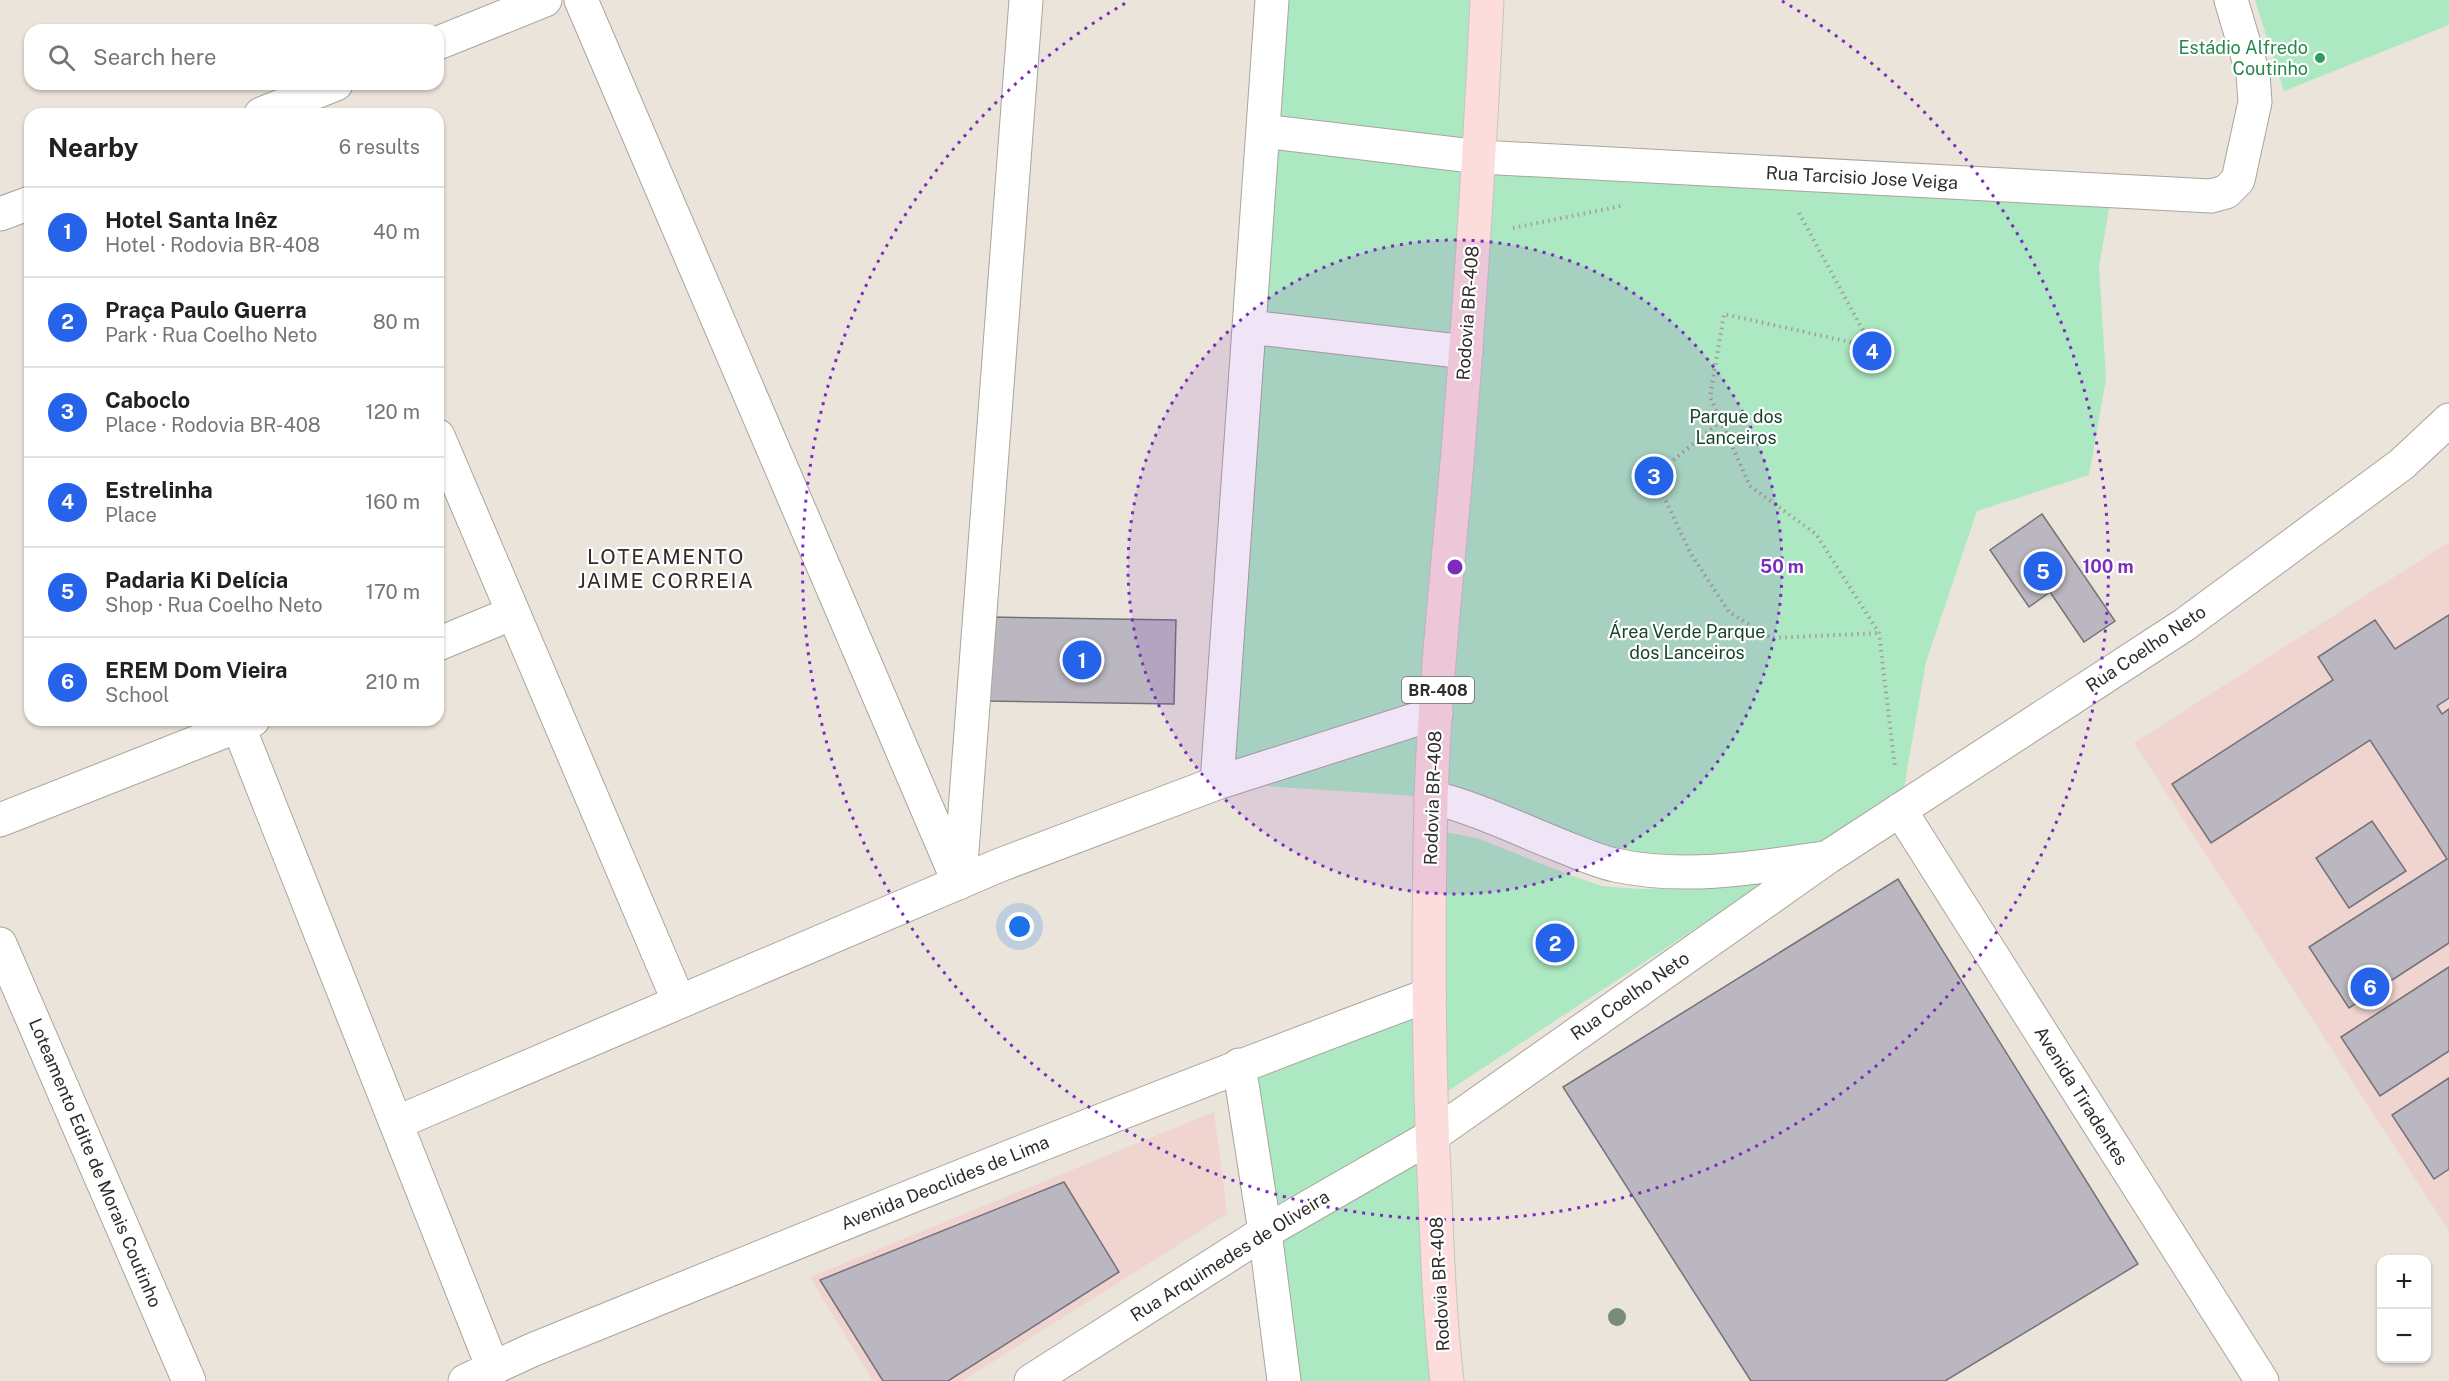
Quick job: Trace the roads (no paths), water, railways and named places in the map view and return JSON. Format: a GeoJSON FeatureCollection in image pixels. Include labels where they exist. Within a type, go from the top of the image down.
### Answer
{"type":"FeatureCollection","features":[{"type":"Feature","properties":{"kind":"main road","name":"Rodovia BR-408"},"geometry":{"type":"LineString","coordinates":[[1447,1381],[1440,1323],[1432,1136],[1429,995],[1431,797],[1480,157],[1487,0]]}},
{"type":"Feature","properties":{"kind":"street"},"geometry":{"type":"LineString","coordinates":[[444,41],[545,0]]}},
{"type":"Feature","properties":{"kind":"street"},"geometry":{"type":"LineString","coordinates":[[581,0],[959,883]]}},
{"type":"Feature","properties":{"kind":"street"},"geometry":{"type":"LineString","coordinates":[[959,883],[1026,0]]}},
{"type":"Feature","properties":{"kind":"street"},"geometry":{"type":"LineString","coordinates":[[1217,783],[1272,0]]}},
{"type":"Feature","properties":{"kind":"street","name":"Rua Tarcisio Jose Veiga"},"geometry":{"type":"LineString","coordinates":[[1263,131],[1480,157],[2211,196],[2226,192],[2238,180],[2255,102],[2253,74],[2231,0]]}},
{"type":"Feature","properties":{"kind":"street"},"geometry":{"type":"LineString","coordinates":[[298,107],[326,90]]}},
{"type":"Feature","properties":{"kind":"street"},"geometry":{"type":"LineString","coordinates":[[0,214],[24,205]]}},
{"type":"Feature","properties":{"kind":"street"},"geometry":{"type":"LineString","coordinates":[[1249,327],[1466,352]]}},
{"type":"Feature","properties":{"kind":"street","name":"Rua Coelho Neto"},"geometry":{"type":"LineString","coordinates":[[1432,1136],[1828,857],[2184,625],[2402,464],[2449,420]]}},
{"type":"Feature","properties":{"kind":"street"},"geometry":{"type":"LineString","coordinates":[[444,450],[679,1002]]}},
{"type":"Feature","properties":{"kind":"street"},"geometry":{"type":"LineString","coordinates":[[444,642],[513,613]]}},
{"type":"Feature","properties":{"kind":"street"},"geometry":{"type":"LineString","coordinates":[[396,1122],[1000,865],[1217,783],[1436,713]]}},
{"type":"Feature","properties":{"kind":"street"},"geometry":{"type":"LineString","coordinates":[[0,820],[233,726]]}},
{"type":"Feature","properties":{"kind":"street"},"geometry":{"type":"LineString","coordinates":[[245,726],[396,1122],[479,1375]]}},
{"type":"Feature","properties":{"kind":"street","name":"Rua Coelho Neto"},"geometry":{"type":"LineString","coordinates":[[1431,797],[1467,806],[1514,827],[1614,865],[1658,871],[1732,871],[1828,857]]}},
{"type":"Feature","properties":{"kind":"street","name":"Avenida Tiradentes"},"geometry":{"type":"LineString","coordinates":[[1900,810],[2262,1381]]}},
{"type":"Feature","properties":{"kind":"street","name":"Loteamento Edite de Morais Coutinho"},"geometry":{"type":"LineString","coordinates":[[0,944],[189,1381]]}},
{"type":"Feature","properties":{"kind":"street","name":"Avenida Deoclides de Lima"},"geometry":{"type":"LineString","coordinates":[[479,1375],[532,1350],[1239,1065],[1429,995]]}},
{"type":"Feature","properties":{"kind":"street"},"geometry":{"type":"LineString","coordinates":[[1239,1065],[1265,1232],[1284,1381]]}},
{"type":"Feature","properties":{"kind":"street","name":"Rua Arquimedes de Oliveira"},"geometry":{"type":"LineString","coordinates":[[1031,1381],[1265,1232],[1432,1136]]}},
{"type":"Feature","properties":{"kind":"place","name":"Estádio Alfredo Coutinho"},"geometry":{"type":"Point","coordinates":[2320,58]}},
{"type":"Feature","properties":{"kind":"place","name":"Estrelinha"},"geometry":{"type":"Point","coordinates":[1872,351]}},
{"type":"Feature","properties":{"kind":"place","name":"Caboclo"},"geometry":{"type":"Point","coordinates":[1654,476]}},
{"type":"Feature","properties":{"kind":"place","name":"Padaria Ki Delícia"},"geometry":{"type":"Point","coordinates":[2043,571]}},
{"type":"Feature","properties":{"kind":"place","name":"Hotel Santa Inêz"},"geometry":{"type":"Point","coordinates":[1082,660]}},
{"type":"Feature","properties":{"kind":"place","name":"Praça Paulo Guerra"},"geometry":{"type":"Point","coordinates":[1555,943]}},
{"type":"Feature","properties":{"kind":"place","name":"EREM Dom Vieira"},"geometry":{"type":"Point","coordinates":[2370,987]}},
{"type":"Feature","properties":{"kind":"district","name":"LOTEAMENTO JAIME CORREIA"},"geometry":{"type":"Point","coordinates":[666,569]}},
{"type":"Feature","properties":{"kind":"park label","name":"Parque dos Lanceiros"},"geometry":{"type":"Point","coordinates":[1736,427]}},
{"type":"Feature","properties":{"kind":"park label","name":"Área Verde Parque dos Lanceiros"},"geometry":{"type":"Point","coordinates":[1687,642]}}]}
